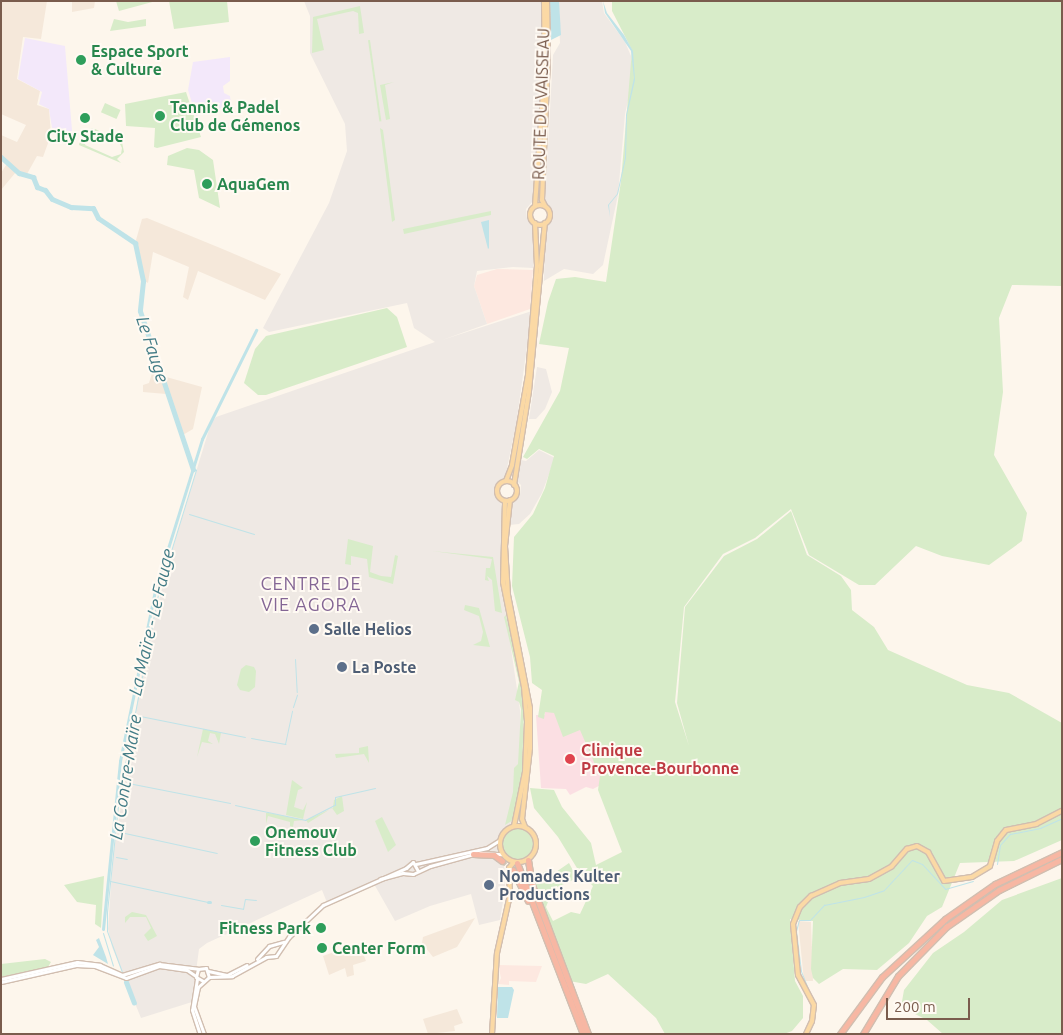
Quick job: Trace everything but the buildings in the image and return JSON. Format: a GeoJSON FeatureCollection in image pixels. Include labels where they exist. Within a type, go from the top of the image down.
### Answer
{"type":"FeatureCollection","features":[{"type":"Feature","properties":{"kind":"highway"},"geometry":{"type":"LineString","coordinates":[[836,1034],[896,962],[945,919],[995,884],[1062,852]]}},
{"type":"Feature","properties":{"kind":"highway"},"geometry":{"type":"LineString","coordinates":[[473,854],[494,855],[503,858]]}},
{"type":"Feature","properties":{"kind":"highway"},"geometry":{"type":"LineString","coordinates":[[863,1034],[898,976],[946,927],[999,890],[1062,859]]}},
{"type":"Feature","properties":{"kind":"highway"},"geometry":{"type":"LineString","coordinates":[[528,860],[532,885],[588,1034]]}},
{"type":"Feature","properties":{"kind":"highway"},"geometry":{"type":"LineString","coordinates":[[515,863],[583,1034]]}},
{"type":"Feature","properties":{"kind":"highway"},"geometry":{"type":"LineString","coordinates":[[513,870],[540,924]]}},
{"type":"Feature","properties":{"kind":"highway"},"geometry":{"type":"LineString","coordinates":[[840,1034],[846,1024]]}},
{"type":"Feature","properties":{"kind":"main road","name":"ROUTE DU VAISSEAU"},"geometry":{"type":"LineString","coordinates":[[545,1],[548,13],[542,200],[545,206]]}},
{"type":"Feature","properties":{"kind":"main road","name":"ROUTE DU VAISSEAU"},"geometry":{"type":"LineString","coordinates":[[535,206],[545,68],[545,1]]}},
{"type":"Feature","properties":{"kind":"main road"},"geometry":{"type":"LineString","coordinates":[[514,826],[525,772],[527,722],[524,687],[503,582],[508,500],[498,490],[506,482],[523,410],[535,305],[536,223],[530,215],[535,206],[545,206],[549,213],[544,223],[528,405],[514,485],[516,493],[508,500],[505,546],[508,587],[530,708],[530,748],[522,819],[525,827]]}},
{"type":"Feature","properties":{"kind":"main road"},"geometry":{"type":"LineString","coordinates":[[536,223],[544,223]]}},
{"type":"Feature","properties":{"kind":"main road"},"geometry":{"type":"LineString","coordinates":[[506,482],[514,485]]}},
{"type":"Feature","properties":{"kind":"main road"},"geometry":{"type":"LineString","coordinates":[[806,1034],[812,1021],[814,1005],[798,975],[793,924],[800,906],[811,896],[840,883],[862,881],[877,875],[892,866],[907,849],[917,846],[928,852],[944,881],[972,878],[990,866],[997,841],[1006,830],[1036,824],[1062,811]]}},
{"type":"Feature","properties":{"kind":"main road"},"geometry":{"type":"LineString","coordinates":[[492,1034],[498,944],[510,889],[509,868],[515,863],[528,860],[534,853],[536,843],[532,832],[525,827],[514,826],[504,832],[500,840],[510,889]]}},
{"type":"Feature","properties":{"kind":"main road"},"geometry":{"type":"LineString","coordinates":[[503,858],[515,863]]}},
{"type":"Feature","properties":{"kind":"street"},"geometry":{"type":"LineString","coordinates":[[202,1034],[194,1006],[198,987],[209,977],[232,976],[270,956],[276,956],[285,941],[323,905],[406,868],[410,863],[416,864],[487,848],[500,840]]}},
{"type":"Feature","properties":{"kind":"street"},"geometry":{"type":"LineString","coordinates":[[373,882],[418,871],[473,854]]}},
{"type":"Feature","properties":{"kind":"street"},"geometry":{"type":"LineString","coordinates":[[416,864],[418,871]]}},
{"type":"Feature","properties":{"kind":"street"},"geometry":{"type":"LineString","coordinates":[[406,868],[409,873]]}},
{"type":"Feature","properties":{"kind":"street"},"geometry":{"type":"LineString","coordinates":[[1,981],[77,962],[100,965],[122,975],[159,964],[232,973],[274,945],[285,941]]}},
{"type":"Feature","properties":{"kind":"street"},"geometry":{"type":"LineString","coordinates":[[274,945],[279,952]]}},
{"type":"Feature","properties":{"kind":"street"},"geometry":{"type":"LineString","coordinates":[[267,951],[270,956]]}},
{"type":"Feature","properties":{"kind":"street"},"geometry":{"type":"LineString","coordinates":[[1,981],[76,965],[95,966],[126,978],[160,966],[187,970],[203,981]]}},
{"type":"Feature","properties":{"kind":"street"},"geometry":{"type":"LineString","coordinates":[[198,969],[192,1010],[202,1034]]}},
{"type":"Feature","properties":{"kind":"street"},"geometry":{"type":"LineString","coordinates":[[208,971],[209,977]]}},
{"type":"Feature","properties":{"kind":"shaded area"},"geometry":{"type":"Polygon","coordinates":[[[1,1],[47,1],[41,39],[23,37],[17,79],[40,91],[37,105],[49,109],[51,135],[43,157],[37,156],[27,174],[16,172],[1,190],[1,173],[8,162],[1,157],[1,135],[17,142],[26,125],[1,114],[1,1]]]}},
{"type":"Feature","properties":{"kind":"shaded area"},"geometry":{"type":"Polygon","coordinates":[[[72,1],[95,1],[94,8],[72,12],[72,1]]]}},
{"type":"Feature","properties":{"kind":"shaded area"},"geometry":{"type":"Polygon","coordinates":[[[304,1],[541,1],[542,94],[533,201],[526,209],[527,219],[535,228],[533,268],[513,267],[477,271],[474,286],[487,324],[442,340],[532,311],[516,425],[505,478],[496,485],[502,508],[501,580],[520,710],[520,789],[514,820],[497,839],[505,871],[505,889],[500,920],[479,925],[471,894],[430,906],[395,921],[374,884],[328,905],[322,890],[207,943],[199,949],[192,1002],[141,1018],[112,947],[108,929],[113,856],[143,666],[169,560],[211,423],[216,417],[435,342],[414,328],[407,303],[269,332],[263,328],[329,203],[347,151],[345,124],[310,53],[310,16],[304,1]]]}},
{"type":"Feature","properties":{"kind":"shaded area"},"geometry":{"type":"Polygon","coordinates":[[[558,1],[602,1],[604,13],[625,42],[631,56],[632,83],[625,114],[618,195],[603,265],[593,274],[564,269],[544,281],[545,228],[553,220],[551,209],[545,201],[553,55],[560,43],[558,1]]]}},
{"type":"Feature","properties":{"kind":"shaded area"},"geometry":{"type":"Polygon","coordinates":[[[25,38],[65,46],[73,142],[53,134],[49,109],[39,104],[42,92],[18,79],[25,38]]]}},
{"type":"Feature","properties":{"kind":"shaded area"},"geometry":{"type":"Polygon","coordinates":[[[230,57],[230,81],[223,86],[224,93],[230,96],[231,105],[196,116],[188,90],[193,62],[230,57]]]}},
{"type":"Feature","properties":{"kind":"shaded area"},"geometry":{"type":"Polygon","coordinates":[[[147,218],[281,274],[265,300],[198,271],[188,300],[183,297],[189,267],[153,252],[148,283],[145,281],[136,240],[142,219],[147,218]]]}},
{"type":"Feature","properties":{"kind":"shaded area"},"geometry":{"type":"Polygon","coordinates":[[[497,269],[533,270],[530,309],[487,324],[474,286],[477,275],[497,269]]]}},
{"type":"Feature","properties":{"kind":"shaded area"},"geometry":{"type":"Polygon","coordinates":[[[537,367],[546,369],[552,392],[545,409],[536,419],[529,419],[537,367]]]}},
{"type":"Feature","properties":{"kind":"shaded area"},"geometry":{"type":"Polygon","coordinates":[[[152,373],[202,387],[193,429],[181,436],[166,394],[143,392],[143,385],[149,383],[152,373]]]}},
{"type":"Feature","properties":{"kind":"shaded area"},"geometry":{"type":"Polygon","coordinates":[[[539,450],[555,458],[542,493],[530,514],[519,524],[509,525],[511,503],[520,495],[521,485],[516,480],[521,460],[526,461],[539,450]]]}},
{"type":"Feature","properties":{"kind":"shaded area","name":"Clinique Provence-Bourbonne"},"geometry":{"type":"Polygon","coordinates":[[[545,709],[583,725],[612,779],[593,789],[586,787],[570,795],[566,789],[541,788],[536,715],[545,715],[545,709]]]}},
{"type":"Feature","properties":{"kind":"shaded area"},"geometry":{"type":"Polygon","coordinates":[[[475,918],[457,947],[433,957],[422,943],[423,937],[475,918]]]}},
{"type":"Feature","properties":{"kind":"shaded area"},"geometry":{"type":"Polygon","coordinates":[[[798,921],[811,922],[813,981],[804,981],[798,921]]]}},
{"type":"Feature","properties":{"kind":"shaded area"},"geometry":{"type":"Polygon","coordinates":[[[359,943],[366,961],[353,965],[354,975],[347,977],[345,968],[329,975],[323,956],[359,943]]]}},
{"type":"Feature","properties":{"kind":"shaded area"},"geometry":{"type":"Polygon","coordinates":[[[498,965],[542,966],[536,982],[509,981],[509,985],[498,984],[501,978],[498,965]]]}},
{"type":"Feature","properties":{"kind":"shaded area"},"geometry":{"type":"Polygon","coordinates":[[[457,1009],[463,1023],[454,1026],[455,1031],[428,1034],[423,1019],[457,1009]]]}},
{"type":"Feature","properties":{"kind":"green space"},"geometry":{"type":"Polygon","coordinates":[[[116,1],[156,1],[119,11],[116,1]]]}},
{"type":"Feature","properties":{"kind":"green space"},"geometry":{"type":"Polygon","coordinates":[[[169,1],[227,1],[229,22],[174,29],[169,1]]]}},
{"type":"Feature","properties":{"kind":"green space"},"geometry":{"type":"Polygon","coordinates":[[[612,1],[1062,1],[1062,286],[1012,285],[999,318],[1003,392],[994,455],[1027,513],[1022,541],[989,565],[942,556],[916,546],[875,585],[859,585],[809,555],[791,509],[755,538],[723,554],[684,607],[675,702],[689,746],[677,703],[685,607],[724,556],[757,539],[791,511],[807,555],[841,576],[851,590],[852,610],[874,627],[888,650],[967,685],[1009,693],[1062,723],[1062,840],[1014,861],[960,863],[942,907],[927,916],[909,943],[877,970],[843,969],[819,984],[813,978],[811,969],[813,921],[790,919],[795,981],[803,996],[803,1018],[792,1031],[784,1034],[665,1034],[656,1018],[608,974],[586,984],[569,981],[533,879],[546,871],[556,872],[569,863],[577,878],[553,889],[546,907],[553,921],[571,912],[580,914],[593,886],[580,873],[558,837],[534,808],[530,788],[554,790],[562,807],[591,843],[596,865],[622,852],[598,790],[600,776],[580,730],[563,737],[554,713],[545,712],[544,719],[538,717],[542,690],[532,683],[530,657],[512,586],[514,537],[533,514],[545,488],[554,456],[539,449],[527,459],[523,457],[560,391],[569,348],[539,344],[548,302],[556,279],[575,277],[606,282],[621,181],[632,50],[612,11],[612,1]]]}},
{"type":"Feature","properties":{"kind":"green space"},"geometry":{"type":"Polygon","coordinates":[[[360,6],[364,33],[359,34],[358,13],[353,11],[317,19],[324,50],[312,53],[313,17],[360,6]]]}},
{"type":"Feature","properties":{"kind":"green space"},"geometry":{"type":"Polygon","coordinates":[[[114,19],[128,22],[146,19],[146,26],[110,31],[114,19]]]}},
{"type":"Feature","properties":{"kind":"green space"},"geometry":{"type":"Polygon","coordinates":[[[368,40],[370,40],[381,121],[379,121],[368,40]]]}},
{"type":"Feature","properties":{"kind":"green space"},"geometry":{"type":"Polygon","coordinates":[[[394,82],[385,85],[390,119],[386,120],[380,85],[394,82]]]}},
{"type":"Feature","properties":{"kind":"green space","name":"Tennis & Padel Club de Gémenos"},"geometry":{"type":"Polygon","coordinates":[[[186,92],[201,137],[157,148],[154,147],[155,128],[126,126],[125,104],[186,92]]]}},
{"type":"Feature","properties":{"kind":"green space"},"geometry":{"type":"Polygon","coordinates":[[[105,103],[121,110],[116,119],[101,112],[105,103]]]}},
{"type":"Feature","properties":{"kind":"green space"},"geometry":{"type":"Polygon","coordinates":[[[93,128],[122,142],[124,152],[117,159],[121,163],[79,145],[82,132],[93,128]],[[90,130],[85,145],[112,157],[121,154],[122,148],[119,142],[90,130]]]}},
{"type":"Feature","properties":{"kind":"green space"},"geometry":{"type":"Polygon","coordinates":[[[380,128],[383,130],[395,220],[392,222],[380,128]]]}},
{"type":"Feature","properties":{"kind":"green space","name":"AquaGem"},"geometry":{"type":"Polygon","coordinates":[[[187,148],[199,150],[213,160],[220,208],[199,198],[194,170],[167,165],[168,156],[187,148]]]}},
{"type":"Feature","properties":{"kind":"green space"},"geometry":{"type":"Polygon","coordinates":[[[491,211],[491,215],[404,234],[403,229],[491,211]]]}},
{"type":"Feature","properties":{"kind":"green space"},"geometry":{"type":"Polygon","coordinates":[[[387,308],[397,317],[407,347],[266,395],[258,395],[244,383],[255,349],[266,336],[387,308]]]}},
{"type":"Feature","properties":{"kind":"green space"},"geometry":{"type":"Polygon","coordinates":[[[348,539],[373,546],[370,572],[381,576],[391,577],[395,555],[398,556],[393,584],[369,577],[367,559],[351,556],[351,565],[345,564],[348,539]]]}},
{"type":"Feature","properties":{"kind":"green space"},"geometry":{"type":"Polygon","coordinates":[[[432,551],[493,557],[502,613],[495,611],[492,580],[487,576],[489,581],[485,580],[486,568],[490,568],[492,559],[432,551]]]}},
{"type":"Feature","properties":{"kind":"green space"},"geometry":{"type":"Polygon","coordinates":[[[465,605],[479,608],[490,647],[473,645],[481,641],[483,632],[479,616],[464,610],[465,605]]]}},
{"type":"Feature","properties":{"kind":"green space"},"geometry":{"type":"Polygon","coordinates":[[[506,615],[522,681],[524,710],[522,775],[513,820],[505,825],[513,792],[514,768],[518,764],[521,709],[519,702],[515,700],[519,682],[504,617],[506,615]]]}},
{"type":"Feature","properties":{"kind":"green space"},"geometry":{"type":"Polygon","coordinates":[[[246,665],[254,667],[256,671],[255,687],[249,692],[240,690],[237,685],[241,669],[246,665]]]}},
{"type":"Feature","properties":{"kind":"green space"},"geometry":{"type":"Polygon","coordinates":[[[203,729],[221,733],[219,744],[215,734],[210,733],[208,741],[213,744],[202,742],[197,757],[203,729]]]}},
{"type":"Feature","properties":{"kind":"green space"},"geometry":{"type":"Polygon","coordinates":[[[368,746],[369,763],[364,754],[336,758],[335,754],[359,753],[359,748],[368,746]]]}},
{"type":"Feature","properties":{"kind":"green space"},"geometry":{"type":"Polygon","coordinates":[[[292,780],[303,788],[298,790],[294,807],[303,810],[307,802],[303,819],[286,815],[292,780]]]}},
{"type":"Feature","properties":{"kind":"green space"},"geometry":{"type":"Polygon","coordinates":[[[342,796],[344,811],[337,815],[332,808],[334,800],[342,796]]]}},
{"type":"Feature","properties":{"kind":"green space"},"geometry":{"type":"Polygon","coordinates":[[[330,810],[308,823],[306,820],[330,810]]]}},
{"type":"Feature","properties":{"kind":"green space"},"geometry":{"type":"Polygon","coordinates":[[[266,813],[304,820],[294,821],[293,827],[290,826],[290,822],[268,816],[266,824],[266,813]]]}},
{"type":"Feature","properties":{"kind":"green space"},"geometry":{"type":"Polygon","coordinates":[[[382,817],[396,845],[388,852],[375,821],[382,817]]]}},
{"type":"Feature","properties":{"kind":"green space"},"geometry":{"type":"Polygon","coordinates":[[[518,828],[524,829],[529,833],[533,838],[533,850],[529,855],[524,859],[518,860],[512,859],[507,855],[503,850],[502,844],[503,838],[507,833],[512,829],[518,828]]]}},
{"type":"Feature","properties":{"kind":"green space"},"geometry":{"type":"Polygon","coordinates":[[[104,876],[101,928],[95,924],[96,905],[77,902],[64,885],[104,876]]]}},
{"type":"Feature","properties":{"kind":"green space"},"geometry":{"type":"Polygon","coordinates":[[[1062,878],[1062,1034],[943,1034],[927,1020],[901,1007],[904,990],[933,953],[964,932],[1002,900],[1062,878]]]}},
{"type":"Feature","properties":{"kind":"green space"},"geometry":{"type":"Polygon","coordinates":[[[132,912],[146,915],[157,936],[148,941],[144,935],[151,928],[146,917],[130,917],[125,923],[125,917],[132,912]]]}},
{"type":"Feature","properties":{"kind":"green space"},"geometry":{"type":"Polygon","coordinates":[[[45,959],[51,962],[48,967],[1,977],[1,964],[45,959]]]}},
{"type":"Feature","properties":{"kind":"water"},"geometry":{"type":"Polygon","coordinates":[[[550,1],[559,1],[561,35],[551,40],[550,1]]]}},
{"type":"Feature","properties":{"kind":"water"},"geometry":{"type":"Polygon","coordinates":[[[603,1],[607,13],[624,35],[633,51],[635,80],[627,115],[626,158],[618,194],[609,205],[610,217],[608,205],[617,194],[625,158],[626,115],[634,78],[631,51],[605,13],[603,1]]]}},
{"type":"Feature","properties":{"kind":"water"},"geometry":{"type":"Polygon","coordinates":[[[489,220],[489,248],[488,249],[481,222],[489,220]]]}},
{"type":"Feature","properties":{"kind":"water"},"geometry":{"type":"Polygon","coordinates":[[[99,938],[108,964],[93,955],[99,947],[96,940],[99,938]]]}},
{"type":"Feature","properties":{"kind":"water"},"geometry":{"type":"Polygon","coordinates":[[[498,987],[512,987],[514,990],[508,1018],[497,1018],[498,987]]]}},
{"type":"Feature","properties":{"kind":"waterway","name":"Le Fauge"},"geometry":{"type":"LineString","coordinates":[[1,157],[19,173],[33,177],[37,187],[45,190],[52,199],[71,207],[93,208],[98,218],[135,243],[143,281],[140,311],[193,469]]}},
{"type":"Feature","properties":{"kind":"waterway","name":"La Maïre - Le Fauge"},"geometry":{"type":"LineString","coordinates":[[103,929],[120,761],[155,590],[202,439],[256,330]]}},
{"type":"Feature","properties":{"kind":"waterway","name":"La Contre-Maïre"},"geometry":{"type":"LineString","coordinates":[[122,972],[107,931],[107,912],[119,795],[159,590],[196,470],[193,469]]}},
{"type":"Feature","properties":{"kind":"waterway"},"geometry":{"type":"LineString","coordinates":[[189,514],[254,534]]}},
{"type":"Feature","properties":{"kind":"waterway"},"geometry":{"type":"LineString","coordinates":[[295,659],[297,692]]}},
{"type":"Feature","properties":{"kind":"waterway"},"geometry":{"type":"LineString","coordinates":[[293,707],[297,695]]}},
{"type":"Feature","properties":{"kind":"waterway"},"geometry":{"type":"LineString","coordinates":[[251,738],[285,744],[292,711]]}},
{"type":"Feature","properties":{"kind":"waterway"},"geometry":{"type":"LineString","coordinates":[[140,716],[245,737]]}},
{"type":"Feature","properties":{"kind":"waterway"},"geometry":{"type":"LineString","coordinates":[[128,783],[230,803]]}},
{"type":"Feature","properties":{"kind":"waterway"},"geometry":{"type":"LineString","coordinates":[[235,805],[305,820],[335,805],[335,797],[375,788]]}},
{"type":"Feature","properties":{"kind":"waterway"},"geometry":{"type":"LineString","coordinates":[[997,864],[1000,845],[1010,834],[1040,828],[1062,818]]}},
{"type":"Feature","properties":{"kind":"waterway"},"geometry":{"type":"LineString","coordinates":[[120,832],[217,853]]}},
{"type":"Feature","properties":{"kind":"waterway"},"geometry":{"type":"LineString","coordinates":[[116,857],[127,859]]}},
{"type":"Feature","properties":{"kind":"waterway"},"geometry":{"type":"LineString","coordinates":[[809,991],[801,971],[796,931],[799,920],[810,920],[824,905],[864,897],[884,890],[912,860],[922,864],[945,889],[973,881]]}},
{"type":"Feature","properties":{"kind":"waterway"},"geometry":{"type":"LineString","coordinates":[[110,881],[208,902]]}},
{"type":"Feature","properties":{"kind":"waterway"},"geometry":{"type":"LineString","coordinates":[[221,905],[243,909],[245,899],[256,900]]}},
{"type":"Feature","properties":{"kind":"waterway"},"geometry":{"type":"LineString","coordinates":[[103,933],[113,965]]}},
{"type":"Feature","properties":{"kind":"waterway"},"geometry":{"type":"LineString","coordinates":[[126,982],[134,1003]]}},
{"type":"Feature","properties":{"kind":"tunnel"},"geometry":{"type":"LineString","coordinates":[[502,861],[513,870]]}},
{"type":"Feature","properties":{"kind":"place","name":"Espace Sport & Culture"},"geometry":{"type":"Point","coordinates":[81,60]}},
{"type":"Feature","properties":{"kind":"place","name":"Tennis & Padel Club de Gémenos"},"geometry":{"type":"Point","coordinates":[160,116]}},
{"type":"Feature","properties":{"kind":"place","name":"City Stade"},"geometry":{"type":"Point","coordinates":[85,118]}},
{"type":"Feature","properties":{"kind":"place","name":"AquaGem"},"geometry":{"type":"Point","coordinates":[207,184]}},
{"type":"Feature","properties":{"kind":"place","name":"Salle Helios"},"geometry":{"type":"Point","coordinates":[314,629]}},
{"type":"Feature","properties":{"kind":"place","name":"La Poste"},"geometry":{"type":"Point","coordinates":[342,667]}},
{"type":"Feature","properties":{"kind":"place","name":"Clinique Provence-Bourbonne"},"geometry":{"type":"Point","coordinates":[570,759]}},
{"type":"Feature","properties":{"kind":"place","name":"Onemouv Fitness Club"},"geometry":{"type":"Point","coordinates":[255,841]}},
{"type":"Feature","properties":{"kind":"place","name":"Nomades Kulter Productions"},"geometry":{"type":"Point","coordinates":[489,885]}},
{"type":"Feature","properties":{"kind":"place","name":"Fitness Park"},"geometry":{"type":"Point","coordinates":[321,928]}},
{"type":"Feature","properties":{"kind":"place","name":"Center Form"},"geometry":{"type":"Point","coordinates":[322,948]}},
{"type":"Feature","properties":{"kind":"district","name":"CENTRE DE VIE AGORA"},"geometry":{"type":"Point","coordinates":[311,594]}}]}
